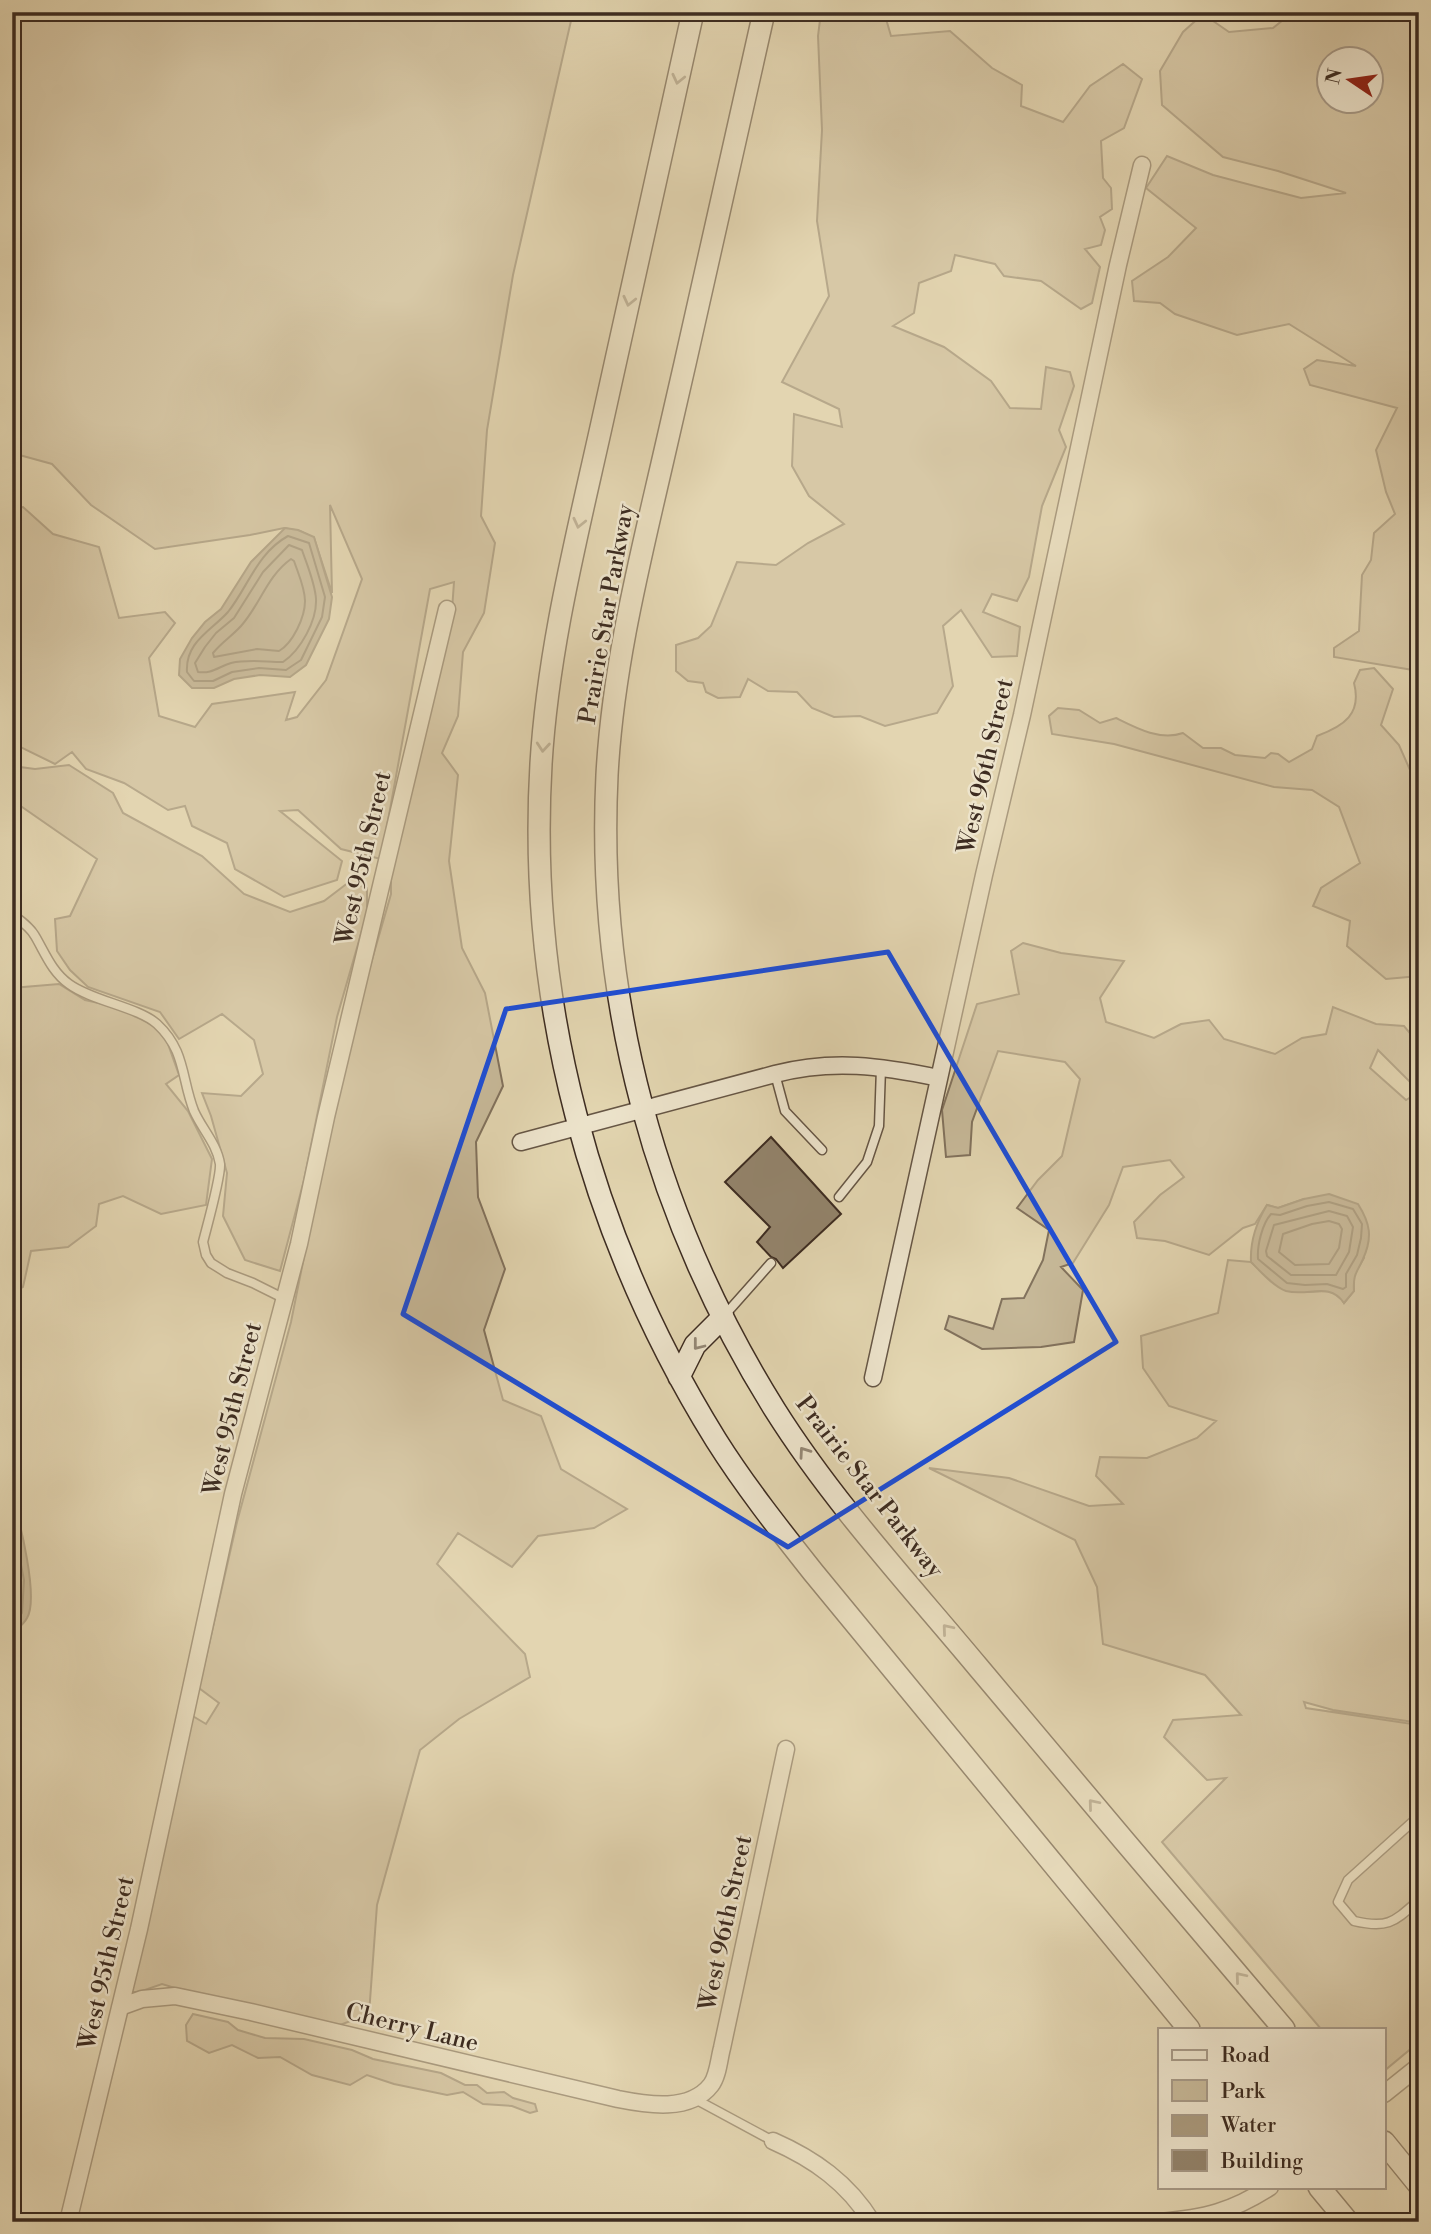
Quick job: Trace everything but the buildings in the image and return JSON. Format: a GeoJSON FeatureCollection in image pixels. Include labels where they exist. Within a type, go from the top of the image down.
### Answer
{"type":"FeatureCollection","features":[{"type":"Feature","properties":{"kind":"main road","name":"Prairie Star Parkway"},"geometry":{"type":"LineString","coordinates":[[693,12],[562,602],[545,717],[539,831],[548,973],[577,1126],[617,1245],[646,1311],[679,1377],[763,1510],[1188,2028]]}},
{"type":"Feature","properties":{"kind":"main road","name":"Prairie Star Parkway"},"geometry":{"type":"LineString","coordinates":[[764,12],[631,603],[613,711],[607,773],[609,913],[626,1041],[642,1109],[662,1178],[723,1317],[777,1413],[820,1475],[1021,1719],[1283,2028]]}},
{"type":"Feature","properties":{"kind":"main road"},"geometry":{"type":"LineString","coordinates":[[679,1377],[695,1345],[723,1317]]}},
{"type":"Feature","properties":{"kind":"main road"},"geometry":{"type":"LineString","coordinates":[[1386,2144],[1419,2185]]}},
{"type":"Feature","properties":{"kind":"main road"},"geometry":{"type":"LineString","coordinates":[[1320,2188],[1348,2222]]}},
{"type":"Feature","properties":{"kind":"street","name":"West 96th Street"},"geometry":{"type":"LineString","coordinates":[[873,1378],[1142,165]]}},
{"type":"Feature","properties":{"kind":"street","name":"West 95th Street"},"geometry":{"type":"LineString","coordinates":[[68,2222],[139,1929],[233,1494],[299,1244],[326,1117],[447,609]]}},
{"type":"Feature","properties":{"kind":"street"},"geometry":{"type":"LineString","coordinates":[[520,1142],[775,1074],[835,1064],[881,1067],[939,1078]]}},
{"type":"Feature","properties":{"kind":"street","name":"West 96th Street"},"geometry":{"type":"LineString","coordinates":[[695,2099],[713,2084],[786,1749]]}},
{"type":"Feature","properties":{"kind":"street","name":"Cherry Lane"},"geometry":{"type":"LineString","coordinates":[[120,2007],[142,1999],[175,1996],[643,2104],[670,2105],[695,2099]]}},
{"type":"Feature","properties":{"kind":"street"},"geometry":{"type":"LineString","coordinates":[[1386,2092],[1419,2066]]}},
{"type":"Feature","properties":{"kind":"street"},"geometry":{"type":"LineString","coordinates":[[773,2141],[803,2154],[824,2168],[846,2188],[872,2222]]}},
{"type":"Feature","properties":{"kind":"street"},"geometry":{"type":"LineString","coordinates":[[1159,2222],[1201,2218],[1246,2203],[1268,2188]]}},
{"type":"Feature","properties":{"kind":"lane"},"geometry":{"type":"LineString","coordinates":[[12,914],[34,935],[47,960],[66,982],[156,1022],[173,1044],[181,1059],[195,1112],[216,1148],[220,1166],[203,1242],[206,1255],[211,1263],[227,1273],[285,1299]]}},
{"type":"Feature","properties":{"kind":"lane"},"geometry":{"type":"LineString","coordinates":[[839,1197],[867,1162],[879,1126],[881,1067]]}},
{"type":"Feature","properties":{"kind":"lane"},"geometry":{"type":"LineString","coordinates":[[775,1074],[785,1111],[822,1150]]}},
{"type":"Feature","properties":{"kind":"lane"},"geometry":{"type":"LineString","coordinates":[[723,1317],[771,1263]]}},
{"type":"Feature","properties":{"kind":"lane"},"geometry":{"type":"LineString","coordinates":[[1419,1816],[1348,1880],[1338,1902],[1354,1921],[1382,1925],[1401,1916],[1419,1900]]}},
{"type":"Feature","properties":{"kind":"lane"},"geometry":{"type":"LineString","coordinates":[[695,2099],[773,2141]]}},
{"type":"Feature","properties":{"kind":"highlighted area"},"geometry":{"type":"Polygon","coordinates":[[[888,952],[1116,1342],[788,1547],[403,1314],[506,1009],[888,952]]]}},
{"type":"Feature","properties":{"kind":"green space"},"geometry":{"type":"Polygon","coordinates":[[[12,12],[573,12],[513,275],[487,430],[481,516],[495,543],[484,613],[463,652],[458,716],[442,753],[458,775],[449,861],[462,948],[485,993],[503,1086],[476,1142],[478,1197],[505,1269],[484,1330],[503,1400],[541,1416],[561,1469],[627,1509],[594,1528],[538,1536],[512,1567],[458,1533],[437,1564],[525,1654],[530,1677],[459,1719],[420,1750],[377,1905],[369,2014],[340,2025],[241,2008],[162,1984],[139,1992],[127,1992],[191,1715],[206,1724],[219,1703],[199,1688],[237,1522],[291,1322],[318,1187],[365,984],[391,894],[391,860],[452,610],[454,582],[430,589],[381,859],[341,849],[298,810],[280,811],[342,861],[337,880],[284,897],[235,869],[227,843],[192,826],[185,806],[168,810],[124,783],[86,769],[72,752],[55,764],[12,743],[12,509],[23,507],[53,534],[99,547],[119,618],[165,612],[175,623],[149,658],[159,716],[195,727],[212,704],[295,692],[286,720],[297,717],[326,680],[362,579],[330,505],[332,593],[314,538],[300,531],[284,528],[155,549],[91,505],[52,464],[12,453],[12,12]]]}},
{"type":"Feature","properties":{"kind":"green space"},"geometry":{"type":"Polygon","coordinates":[[[821,12],[884,12],[891,36],[950,31],[992,68],[1022,85],[1021,106],[1063,122],[1090,86],[1123,64],[1142,79],[1124,128],[1101,141],[1103,178],[1111,188],[1112,209],[1100,217],[1105,230],[1101,245],[1085,249],[1100,267],[1092,303],[1081,309],[1041,281],[1004,276],[995,264],[955,255],[951,271],[919,283],[914,313],[893,326],[944,347],[991,381],[1010,408],[1041,409],[1046,367],[1070,372],[1074,386],[1059,430],[1066,447],[1042,506],[1029,577],[1017,601],[992,594],[983,612],[1020,627],[1017,656],[992,657],[961,610],[943,626],[953,686],[937,713],[885,726],[860,716],[834,717],[812,708],[797,692],[768,691],[748,679],[740,697],[718,698],[706,692],[703,683],[688,681],[676,671],[676,645],[698,638],[711,626],[737,562],[776,565],[808,543],[844,524],[809,496],[792,466],[794,414],[842,427],[839,409],[782,382],[829,296],[817,221],[822,130],[818,36],[821,12]]]}},
{"type":"Feature","properties":{"kind":"green space"},"geometry":{"type":"Polygon","coordinates":[[[1293,12],[1419,12],[1419,671],[1334,657],[1334,648],[1359,631],[1362,575],[1371,560],[1374,533],[1395,514],[1386,492],[1376,450],[1397,408],[1310,385],[1304,369],[1317,360],[1356,366],[1289,324],[1237,335],[1175,314],[1160,303],[1134,301],[1132,281],[1168,257],[1196,228],[1146,188],[1167,156],[1213,175],[1301,198],[1346,193],[1223,157],[1162,105],[1160,71],[1183,32],[1203,14],[1229,32],[1273,28],[1293,12]]]}},
{"type":"Feature","properties":{"kind":"green space"},"geometry":{"type":"Polygon","coordinates":[[[1374,668],[1393,689],[1381,725],[1399,745],[1410,770],[1419,775],[1419,976],[1386,979],[1347,946],[1350,921],[1313,906],[1321,888],[1360,863],[1339,807],[1312,790],[1274,787],[1114,744],[1052,734],[1049,716],[1058,708],[1079,710],[1100,723],[1116,718],[1157,734],[1183,733],[1203,748],[1221,748],[1235,755],[1265,758],[1271,753],[1278,754],[1289,762],[1312,749],[1317,736],[1335,728],[1349,717],[1355,703],[1354,683],[1360,670],[1374,668]]]}},
{"type":"Feature","properties":{"kind":"green space"},"geometry":{"type":"Polygon","coordinates":[[[69,765],[113,793],[123,813],[202,856],[244,894],[290,912],[324,901],[349,882],[367,888],[367,913],[337,1017],[304,1180],[280,1271],[245,1260],[223,1216],[227,1173],[202,1093],[241,1096],[263,1074],[254,1040],[222,1014],[179,1039],[160,1012],[88,987],[70,970],[57,951],[55,919],[70,916],[97,859],[22,807],[12,806],[12,766],[35,769],[69,765]]]}},
{"type":"Feature","properties":{"kind":"green space"},"geometry":{"type":"Polygon","coordinates":[[[1023,943],[1061,953],[1124,961],[1100,998],[1106,1022],[1154,1038],[1181,1024],[1209,1020],[1224,1039],[1275,1054],[1302,1038],[1326,1034],[1333,1007],[1376,1024],[1404,1026],[1419,1044],[1419,1073],[1409,1081],[1378,1050],[1370,1068],[1406,1100],[1419,1092],[1419,1717],[1413,1722],[1333,1710],[1304,1702],[1306,1708],[1419,1725],[1419,2042],[1386,2069],[1386,2028],[1320,2028],[1162,1842],[1226,1778],[1207,1780],[1164,1737],[1173,1720],[1241,1715],[1205,1675],[1103,1644],[1097,1587],[1075,1540],[929,1468],[1009,1478],[1089,1506],[1123,1504],[1096,1476],[1100,1457],[1147,1458],[1197,1438],[1216,1421],[1169,1406],[1143,1368],[1141,1336],[1218,1313],[1228,1260],[1251,1262],[1264,1274],[1305,1292],[1327,1291],[1338,1294],[1344,1303],[1354,1291],[1353,1276],[1364,1258],[1304,1199],[1278,1208],[1267,1205],[1255,1224],[1243,1228],[1209,1255],[1165,1241],[1137,1238],[1134,1222],[1160,1195],[1184,1177],[1170,1160],[1123,1167],[1109,1205],[1073,1263],[1061,1267],[1083,1290],[1074,1342],[1041,1347],[982,1349],[945,1329],[949,1316],[993,1329],[1002,1299],[1024,1298],[1043,1260],[1049,1230],[1017,1208],[1038,1180],[1062,1156],[1080,1079],[1065,1062],[998,1051],[972,1122],[970,1155],[946,1157],[942,1110],[977,1004],[1019,994],[1011,951],[1023,943]]]}},
{"type":"Feature","properties":{"kind":"green space"},"geometry":{"type":"Polygon","coordinates":[[[59,984],[85,1000],[135,1011],[164,1033],[179,1075],[166,1084],[188,1111],[212,1159],[206,1205],[161,1214],[123,1196],[99,1204],[96,1226],[68,1247],[31,1251],[23,1287],[12,1294],[12,988],[59,984]]]}},
{"type":"Feature","properties":{"kind":"green space"},"geometry":{"type":"Polygon","coordinates":[[[193,2014],[228,2022],[238,2030],[265,2038],[304,2039],[352,2050],[373,2059],[441,2073],[465,2085],[477,2085],[487,2093],[504,2092],[513,2098],[535,2104],[537,2111],[530,2113],[512,2106],[483,2104],[463,2092],[447,2095],[394,2084],[367,2075],[350,2085],[312,2075],[280,2057],[258,2058],[232,2045],[209,2053],[187,2041],[186,2025],[193,2014]]]}},
{"type":"Feature","properties":{"kind":"water"},"geometry":{"type":"Polygon","coordinates":[[[285,528],[314,537],[332,597],[329,619],[306,665],[290,677],[260,675],[234,679],[214,688],[192,688],[179,675],[180,659],[192,638],[205,622],[221,609],[251,562],[285,528]]]}},
{"type":"Feature","properties":{"kind":"water"},"geometry":{"type":"Polygon","coordinates":[[[1329,1194],[1358,1204],[1369,1230],[1366,1251],[1355,1277],[1354,1291],[1344,1303],[1338,1296],[1325,1291],[1294,1292],[1281,1289],[1251,1262],[1254,1233],[1267,1205],[1278,1208],[1329,1194]]]}},
{"type":"Feature","properties":{"kind":"water"},"geometry":{"type":"Polygon","coordinates":[[[12,1498],[23,1541],[31,1594],[27,1618],[12,1634],[12,1498]]]}}]}
